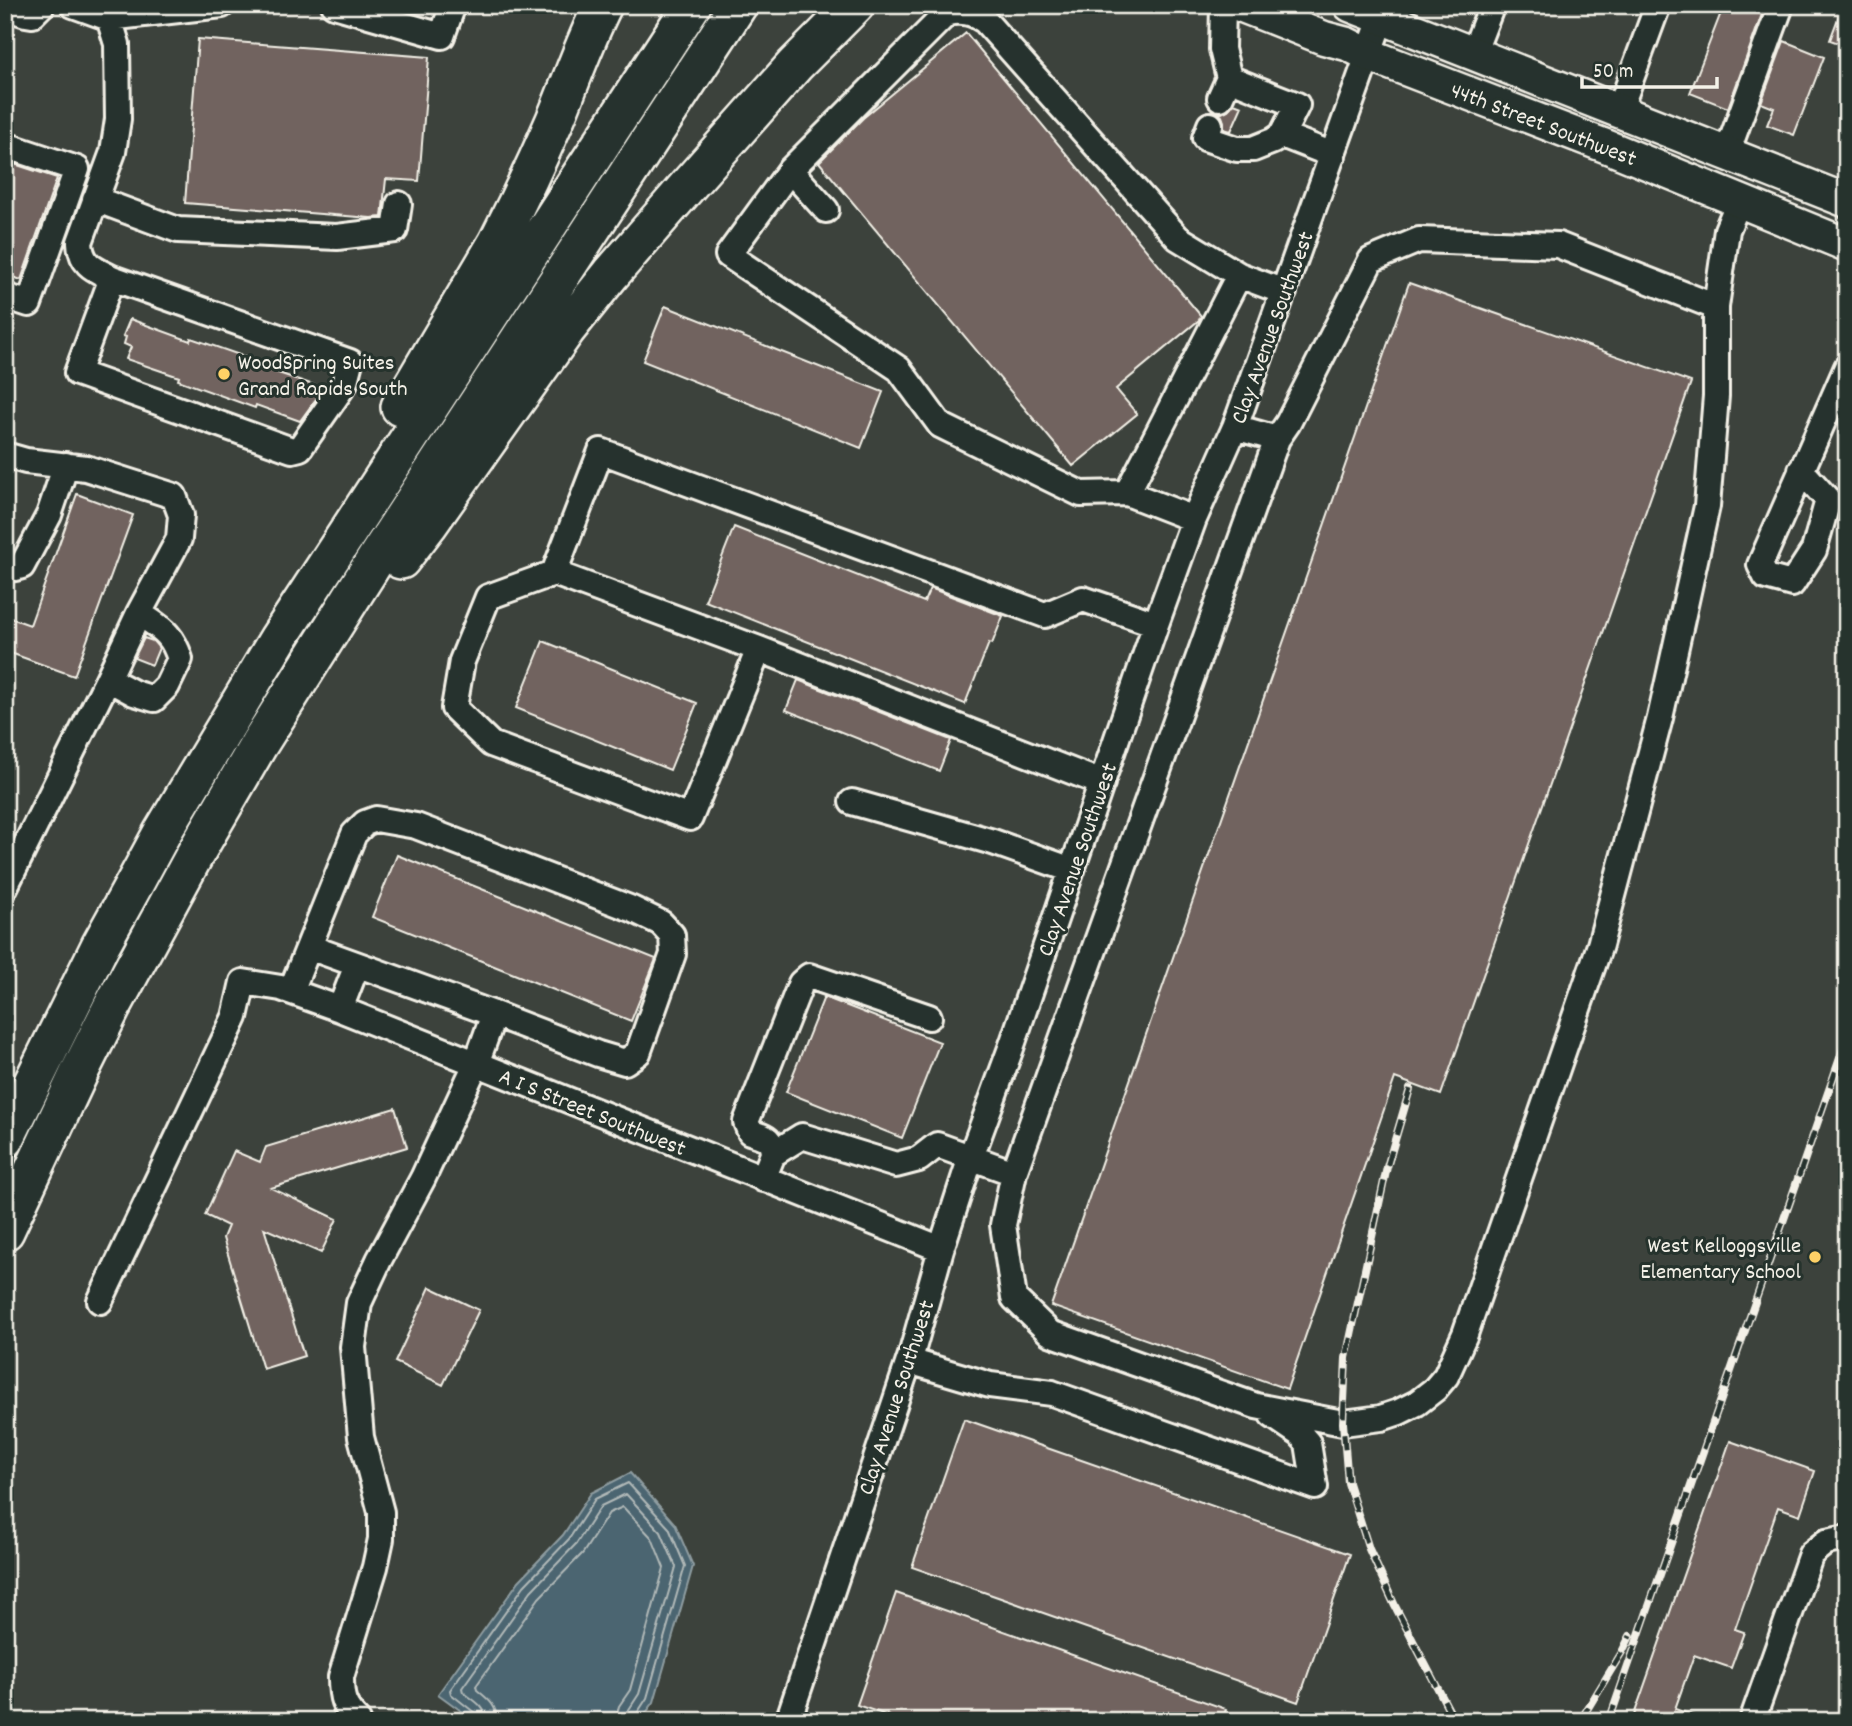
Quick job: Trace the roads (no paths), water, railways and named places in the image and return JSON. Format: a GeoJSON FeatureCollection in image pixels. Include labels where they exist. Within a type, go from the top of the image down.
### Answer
{"type":"FeatureCollection","features":[{"type":"Feature","properties":{"kind":"highway"},"geometry":{"type":"LineString","coordinates":[[162,833],[285,628],[692,5]]}},
{"type":"Feature","properties":{"kind":"highway"},"geometry":{"type":"LineString","coordinates":[[5,1231],[111,1009],[194,856],[259,744],[379,554],[738,5]]}},
{"type":"Feature","properties":{"kind":"highway"},"geometry":{"type":"LineString","coordinates":[[795,65],[839,5]]}},
{"type":"Feature","properties":{"kind":"highway"},"geometry":{"type":"LineString","coordinates":[[259,744],[428,524],[586,305],[795,65],[855,5]]}},
{"type":"Feature","properties":{"kind":"highway"},"geometry":{"type":"LineString","coordinates":[[5,1139],[100,946],[268,635],[497,243],[531,174],[597,14]]}},
{"type":"Feature","properties":{"kind":"main road","name":"44th Street Southwest"},"geometry":{"type":"LineString","coordinates":[[1240,5],[1324,38],[1347,44],[1369,55],[1608,147],[1847,246]]}},
{"type":"Feature","properties":{"kind":"main road","name":"44th Street Southwest"},"geometry":{"type":"LineString","coordinates":[[1350,5],[1384,12],[1473,54],[1847,201]]}},
{"type":"Feature","properties":{"kind":"street"},"geometry":{"type":"LineString","coordinates":[[5,7],[32,15],[42,5]]}},
{"type":"Feature","properties":{"kind":"street"},"geometry":{"type":"LineString","coordinates":[[73,5],[109,18],[162,9],[222,5]]}},
{"type":"Feature","properties":{"kind":"street"},"geometry":{"type":"LineString","coordinates":[[334,5],[442,36],[453,5]]}},
{"type":"Feature","properties":{"kind":"street"},"geometry":{"type":"LineString","coordinates":[[1208,132],[1237,149],[1253,149],[1282,135],[1297,105],[1224,88],[1223,5]]}},
{"type":"Feature","properties":{"kind":"street"},"geometry":{"type":"LineString","coordinates":[[1473,54],[1492,5]]}},
{"type":"Feature","properties":{"kind":"street"},"geometry":{"type":"LineString","coordinates":[[1619,111],[1658,5]]}},
{"type":"Feature","properties":{"kind":"street"},"geometry":{"type":"LineString","coordinates":[[1727,153],[1780,8],[1773,5]]}},
{"type":"Feature","properties":{"kind":"street"},"geometry":{"type":"LineString","coordinates":[[1194,519],[1127,493],[1081,494],[940,425],[899,369],[728,255],[790,170],[947,13],[959,10],[973,13],[985,21],[1178,238],[1239,275],[1283,292]]}},
{"type":"Feature","properties":{"kind":"street","name":"Clay Avenue Southwest"},"geometry":{"type":"LineString","coordinates":[[788,1721],[909,1361],[971,1157],[1156,624],[1194,519],[1235,427],[1384,12]]}},
{"type":"Feature","properties":{"kind":"street"},"geometry":{"type":"LineString","coordinates":[[109,18],[117,44],[118,119],[113,152],[81,234],[80,249],[87,263],[113,278],[350,362],[344,385],[300,448],[292,450],[77,373],[113,278]]}},
{"type":"Feature","properties":{"kind":"street"},"geometry":{"type":"LineString","coordinates":[[1282,135],[1333,155]]}},
{"type":"Feature","properties":{"kind":"street"},"geometry":{"type":"LineString","coordinates":[[5,145],[77,169],[29,304],[5,296]]}},
{"type":"Feature","properties":{"kind":"street"},"geometry":{"type":"LineString","coordinates":[[790,170],[826,210]]}},
{"type":"Feature","properties":{"kind":"street"},"geometry":{"type":"LineString","coordinates":[[95,199],[178,230],[337,237],[395,230],[399,204]]}},
{"type":"Feature","properties":{"kind":"street"},"geometry":{"type":"LineString","coordinates":[[1716,307],[1558,245],[1419,240],[1371,260],[1289,423],[1277,439],[1014,1173],[1003,1225],[1014,1298],[1050,1334],[1256,1406],[1343,1423],[1372,1420],[1399,1412],[1417,1403],[1446,1376],[1465,1334],[1600,945],[1660,718],[1707,506],[1716,396],[1716,307],[1727,230],[1739,201]]}},
{"type":"Feature","properties":{"kind":"street"},"geometry":{"type":"LineString","coordinates":[[1127,493],[1239,275]]}},
{"type":"Feature","properties":{"kind":"street"},"geometry":{"type":"LineString","coordinates":[[1801,470],[1847,367]]}},
{"type":"Feature","properties":{"kind":"street"},"geometry":{"type":"LineString","coordinates":[[1235,427],[1277,439]]}},
{"type":"Feature","properties":{"kind":"street"},"geometry":{"type":"LineString","coordinates":[[554,573],[601,451],[1045,615],[1083,598],[1156,624]]}},
{"type":"Feature","properties":{"kind":"street"},"geometry":{"type":"LineString","coordinates":[[5,455],[26,461],[86,468],[174,496],[181,514],[179,539],[139,613],[5,887]]}},
{"type":"Feature","properties":{"kind":"street"},"geometry":{"type":"LineString","coordinates":[[5,569],[22,566],[49,515],[66,466]]}},
{"type":"Feature","properties":{"kind":"street"},"geometry":{"type":"LineString","coordinates":[[759,649],[690,818],[491,744],[454,708],[462,661],[488,597],[554,573],[759,649],[1101,783]]}},
{"type":"Feature","properties":{"kind":"street"},"geometry":{"type":"LineString","coordinates":[[108,679],[134,693],[154,699],[167,686],[176,668],[180,659],[168,633],[139,613]]}},
{"type":"Feature","properties":{"kind":"street"},"geometry":{"type":"LineString","coordinates":[[852,802],[993,842],[1072,870]]}},
{"type":"Feature","properties":{"kind":"street"},"geometry":{"type":"LineString","coordinates":[[290,991],[354,834],[365,822],[376,819],[416,826],[632,909],[661,923],[671,935],[673,954],[638,1054],[625,1062],[309,947]]}},
{"type":"Feature","properties":{"kind":"street"},"geometry":{"type":"LineString","coordinates":[[340,1009],[357,965]]}},
{"type":"Feature","properties":{"kind":"street"},"geometry":{"type":"LineString","coordinates":[[763,1178],[773,1154],[772,1145],[767,1139],[750,1132],[746,1122],[801,983],[809,976],[929,1017]]}},
{"type":"Feature","properties":{"kind":"street","name":"A I S Street Southwest"},"geometry":{"type":"LineString","coordinates":[[100,1301],[235,1017],[243,982],[281,988],[340,1009],[941,1249]]}},
{"type":"Feature","properties":{"kind":"street"},"geometry":{"type":"LineString","coordinates":[[358,1721],[348,1711],[341,1695],[341,1677],[382,1539],[381,1512],[361,1437],[353,1348],[359,1303],[423,1178],[476,1064],[494,1014]]}},
{"type":"Feature","properties":{"kind":"street"},"geometry":{"type":"LineString","coordinates":[[773,1154],[802,1136],[897,1165],[919,1159],[937,1145],[1014,1173]]}},
{"type":"Feature","properties":{"kind":"street"},"geometry":{"type":"LineString","coordinates":[[909,1361],[990,1385],[1052,1393],[1315,1487],[1308,1443],[1300,1434],[1256,1406]]}},
{"type":"Feature","properties":{"kind":"street"},"geometry":{"type":"LineString","coordinates":[[1752,1721],[1811,1554],[1826,1542],[1845,1538]]}},
{"type":"Feature","properties":{"kind":"water"},"geometry":{"type":"Polygon","coordinates":[[[630,1473],[675,1524],[693,1566],[654,1702],[640,1721],[475,1721],[438,1694],[519,1581],[563,1535],[591,1493],[630,1473]]]}},
{"type":"Feature","properties":{"kind":"railway"},"geometry":{"type":"LineString","coordinates":[[1609,1721],[1847,1038]]}},
{"type":"Feature","properties":{"kind":"railway"},"geometry":{"type":"LineString","coordinates":[[1410,1089],[1387,1167],[1346,1358],[1343,1423],[1348,1483],[1369,1549],[1453,1721]]}},
{"type":"Feature","properties":{"kind":"railway"},"geometry":{"type":"LineString","coordinates":[[1580,1721],[1630,1636]]}},
{"type":"Feature","properties":{"kind":"place","name":"WoodSpring Suites Grand Rapids South"},"geometry":{"type":"Point","coordinates":[224,374]}},
{"type":"Feature","properties":{"kind":"place","name":"West Kelloggsville Elementary School"},"geometry":{"type":"Point","coordinates":[1815,1257]}}]}
